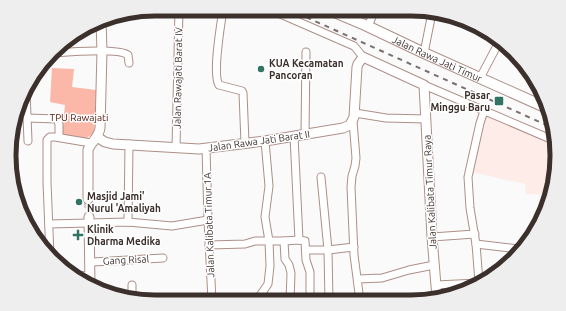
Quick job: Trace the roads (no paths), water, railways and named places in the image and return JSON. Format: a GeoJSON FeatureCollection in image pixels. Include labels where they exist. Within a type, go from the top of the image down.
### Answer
{"type":"FeatureCollection","features":[{"type":"Feature","properties":{"kind":"main road","name":"Jalan Rawa Jati Timur"},"geometry":{"type":"LineString","coordinates":[[347,16],[424,53],[540,105]]}},
{"type":"Feature","properties":{"kind":"street","name":"Jalan Rawajati Barat IV"},"geometry":{"type":"LineString","coordinates":[[176,148],[179,16]]}},
{"type":"Feature","properties":{"kind":"street"},"geometry":{"type":"LineString","coordinates":[[222,16],[219,33],[216,78],[219,85],[242,91],[244,97],[246,143]]}},
{"type":"Feature","properties":{"kind":"street"},"geometry":{"type":"LineString","coordinates":[[285,16],[354,46],[363,57],[424,85],[549,138]]}},
{"type":"Feature","properties":{"kind":"street"},"geometry":{"type":"LineString","coordinates":[[368,26],[372,16]]}},
{"type":"Feature","properties":{"kind":"street"},"geometry":{"type":"LineString","coordinates":[[424,53],[431,18]]}},
{"type":"Feature","properties":{"kind":"street"},"geometry":{"type":"LineString","coordinates":[[88,198],[87,154],[100,128],[101,27]]}},
{"type":"Feature","properties":{"kind":"street"},"geometry":{"type":"LineString","coordinates":[[480,78],[497,47]]}},
{"type":"Feature","properties":{"kind":"street"},"geometry":{"type":"LineString","coordinates":[[62,53],[102,51],[126,53],[129,63]]}},
{"type":"Feature","properties":{"kind":"street"},"geometry":{"type":"LineString","coordinates":[[305,135],[306,52]]}},
{"type":"Feature","properties":{"kind":"street"},"geometry":{"type":"LineString","coordinates":[[359,295],[354,247],[351,187],[356,158],[354,117],[357,68],[363,57]]}},
{"type":"Feature","properties":{"kind":"street","name":"Jalan Kalibata Timur Raya"},"geometry":{"type":"LineString","coordinates":[[424,85],[432,237],[437,292]]}},
{"type":"Feature","properties":{"kind":"street"},"geometry":{"type":"LineString","coordinates":[[26,103],[28,141]]}},
{"type":"Feature","properties":{"kind":"street"},"geometry":{"type":"LineString","coordinates":[[478,277],[476,244],[470,208],[468,177],[478,130],[484,111]]}},
{"type":"Feature","properties":{"kind":"street","name":"Jalan Rawa Jati Barat II"},"geometry":{"type":"LineString","coordinates":[[94,140],[108,143],[142,144],[176,148],[206,148],[265,141],[343,128],[350,125],[354,117]]}},
{"type":"Feature","properties":{"kind":"street"},"geometry":{"type":"LineString","coordinates":[[354,117],[426,118]]}},
{"type":"Feature","properties":{"kind":"street"},"geometry":{"type":"LineString","coordinates":[[27,118],[57,119],[60,124],[59,137]]}},
{"type":"Feature","properties":{"kind":"street"},"geometry":{"type":"LineString","coordinates":[[294,136],[299,240]]}},
{"type":"Feature","properties":{"kind":"street"},"geometry":{"type":"LineString","coordinates":[[50,245],[47,142],[50,137],[94,140]]}},
{"type":"Feature","properties":{"kind":"street"},"geometry":{"type":"LineString","coordinates":[[260,295],[270,280],[269,241],[265,217],[269,186],[265,141]]}},
{"type":"Feature","properties":{"kind":"street"},"geometry":{"type":"LineString","coordinates":[[128,222],[129,144]]}},
{"type":"Feature","properties":{"kind":"street","name":"Jalan Kalibata Timur 1A"},"geometry":{"type":"LineString","coordinates":[[206,148],[212,295]]}},
{"type":"Feature","properties":{"kind":"street"},"geometry":{"type":"LineString","coordinates":[[321,177],[328,250],[329,295]]}},
{"type":"Feature","properties":{"kind":"street"},"geometry":{"type":"LineString","coordinates":[[49,224],[89,220],[91,222],[128,222],[172,226],[208,220]]}},
{"type":"Feature","properties":{"kind":"street"},"geometry":{"type":"LineString","coordinates":[[89,220],[90,278]]}},
{"type":"Feature","properties":{"kind":"street"},"geometry":{"type":"LineString","coordinates":[[432,237],[475,234]]}},
{"type":"Feature","properties":{"kind":"street"},"geometry":{"type":"LineString","coordinates":[[209,245],[245,244],[256,241],[305,241],[306,260],[310,272],[310,295]]}},
{"type":"Feature","properties":{"kind":"street"},"geometry":{"type":"LineString","coordinates":[[284,241],[285,259],[289,265],[291,273],[290,295]]}},
{"type":"Feature","properties":{"kind":"street"},"geometry":{"type":"LineString","coordinates":[[476,244],[514,248]]}},
{"type":"Feature","properties":{"kind":"street"},"geometry":{"type":"LineString","coordinates":[[306,250],[328,250],[354,247]]}},
{"type":"Feature","properties":{"kind":"street","name":"Gang Risal"},"geometry":{"type":"LineString","coordinates":[[89,263],[163,258]]}},
{"type":"Feature","properties":{"kind":"street"},"geometry":{"type":"LineString","coordinates":[[358,279],[382,278],[409,270],[434,265]]}},
{"type":"Feature","properties":{"kind":"street"},"geometry":{"type":"LineString","coordinates":[[436,285],[466,283]]}},
{"type":"Feature","properties":{"kind":"street"},"geometry":{"type":"LineString","coordinates":[[132,285],[132,293]]}},
{"type":"Feature","properties":{"kind":"tunnel"},"geometry":{"type":"LineString","coordinates":[[88,199],[89,217]]}},
{"type":"Feature","properties":{"kind":"railway"},"geometry":{"type":"LineString","coordinates":[[304,16],[546,125]]}},
{"type":"Feature","properties":{"kind":"place","name":"KUA Kecamatan Pancoran"},"geometry":{"type":"Point","coordinates":[261,69]}},
{"type":"Feature","properties":{"kind":"place","name":"Pasar Minggu Baru"},"geometry":{"type":"Point","coordinates":[499,101]}},
{"type":"Feature","properties":{"kind":"place","name":"Masjid Jami' Nurul 'Amaliyah"},"geometry":{"type":"Point","coordinates":[79,202]}},
{"type":"Feature","properties":{"kind":"place","name":"Klinik Dharma Medika"},"geometry":{"type":"Point","coordinates":[78,235]}},
{"type":"Feature","properties":{"kind":"park label","name":"TPU Rawajati"},"geometry":{"type":"Point","coordinates":[79,117]}}]}
